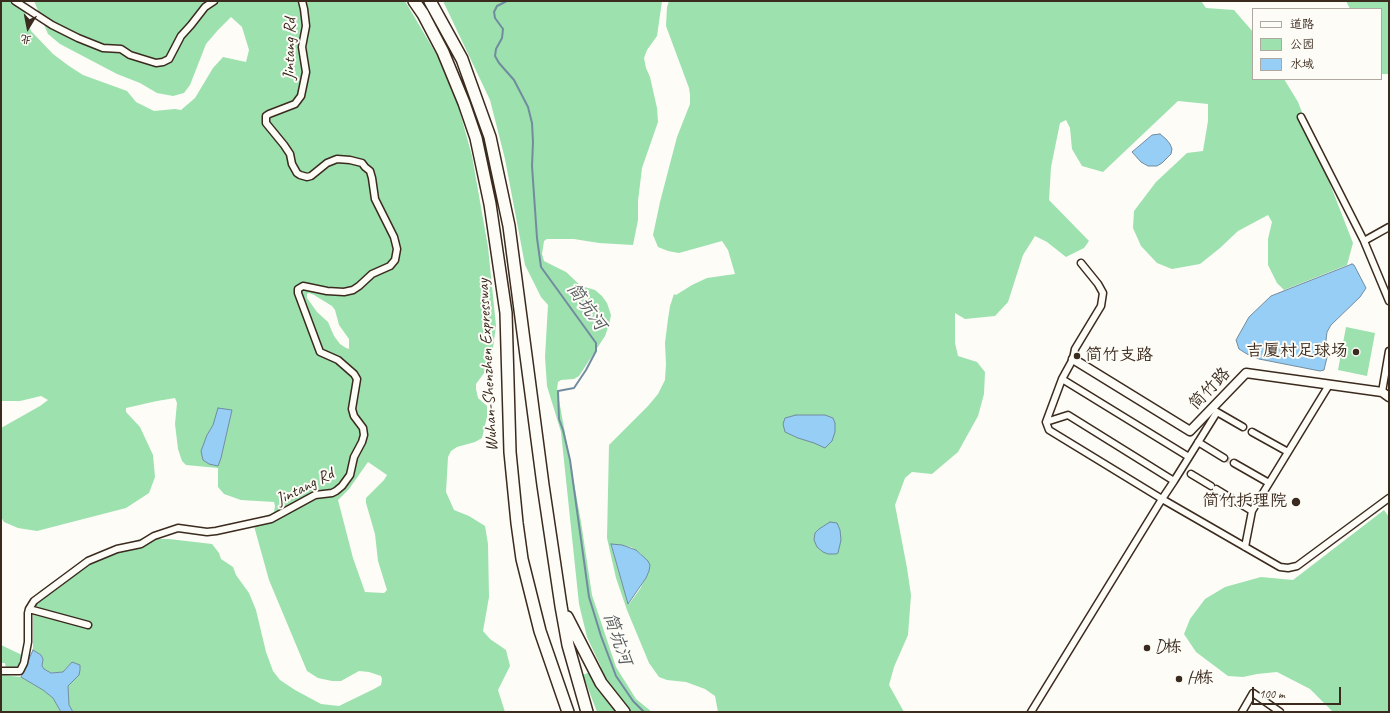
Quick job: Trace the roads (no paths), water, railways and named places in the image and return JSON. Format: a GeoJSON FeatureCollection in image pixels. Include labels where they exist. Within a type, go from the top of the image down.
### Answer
{"type":"FeatureCollection","features":[{"type":"Feature","properties":{"kind":"highway","name":"Wuhan-Shenzhen Expressway"},"geometry":{"type":"LineString","coordinates":[[414,1],[423,14],[443,52],[464,103],[476,138],[490,204],[505,306],[510,452],[522,559],[540,631],[566,708]]}},
{"type":"Feature","properties":{"kind":"highway","name":"Wuhan-Shenzhen Expressway"},"geometry":{"type":"LineString","coordinates":[[430,1],[462,59],[491,145],[509,226],[543,485],[561,606],[568,645],[587,712]]}},
{"type":"Feature","properties":{"kind":"highway"},"geometry":{"type":"LineString","coordinates":[[561,606],[601,683],[619,708],[624,712]]}},
{"type":"Feature","properties":{"kind":"street"},"geometry":{"type":"LineString","coordinates":[[15,1],[52,25],[78,38],[103,48],[120,49],[130,55],[156,63],[169,59],[181,36],[191,26],[205,6],[214,1]]}},
{"type":"Feature","properties":{"kind":"street","name":"Jintang Rd"},"geometry":{"type":"LineString","coordinates":[[29,609],[34,601],[84,563],[117,548],[140,544],[154,536],[178,528],[207,532],[271,519],[315,495],[332,493],[336,491],[342,486],[350,475],[354,456],[362,442],[364,435],[363,428],[354,416],[352,409],[357,379],[354,374],[338,360],[320,352],[298,293],[298,289],[302,286],[314,289],[344,292],[352,290],[359,286],[372,274],[390,266],[395,260],[397,249],[394,237],[375,199],[370,171],[365,166],[356,162],[338,159],[327,163],[311,176],[307,177],[300,175],[292,164],[290,154],[266,123],[266,116],[295,104],[301,96],[306,72],[302,47],[306,26],[302,1]]}},
{"type":"Feature","properties":{"kind":"street"},"geometry":{"type":"LineString","coordinates":[[1300,117],[1364,241],[1389,302]]}},
{"type":"Feature","properties":{"kind":"street"},"geometry":{"type":"LineString","coordinates":[[1364,241],[1389,227]]}},
{"type":"Feature","properties":{"kind":"street"},"geometry":{"type":"LineString","coordinates":[[1081,263],[1098,284],[1103,293],[1101,306],[1075,349],[1073,359],[1062,379],[1046,422],[1049,430],[1162,499],[1280,567],[1288,568],[1297,566],[1389,498]]}},
{"type":"Feature","properties":{"kind":"street"},"geometry":{"type":"LineString","coordinates":[[1382,392],[1389,351]]}},
{"type":"Feature","properties":{"kind":"street","name":"简竹路"},"geometry":{"type":"LineString","coordinates":[[1073,359],[1190,431],[1246,373],[1382,392],[1389,397]]}},
{"type":"Feature","properties":{"kind":"street"},"geometry":{"type":"LineString","coordinates":[[1062,379],[1189,457]]}},
{"type":"Feature","properties":{"kind":"street"},"geometry":{"type":"LineString","coordinates":[[1245,547],[1252,511],[1329,385]]}},
{"type":"Feature","properties":{"kind":"street"},"geometry":{"type":"LineString","coordinates":[[1032,712],[1162,499],[1174,481],[1187,472],[1189,457],[1217,412],[1244,427]]}},
{"type":"Feature","properties":{"kind":"street"},"geometry":{"type":"LineString","coordinates":[[1046,422],[1068,415],[1174,481]]}},
{"type":"Feature","properties":{"kind":"street"},"geometry":{"type":"LineString","coordinates":[[1252,432],[1288,452]]}},
{"type":"Feature","properties":{"kind":"street"},"geometry":{"type":"LineString","coordinates":[[1198,442],[1224,458]]}},
{"type":"Feature","properties":{"kind":"street"},"geometry":{"type":"LineString","coordinates":[[1234,463],[1269,483]]}},
{"type":"Feature","properties":{"kind":"street"},"geometry":{"type":"LineString","coordinates":[[1187,472],[1252,511]]}},
{"type":"Feature","properties":{"kind":"street"},"geometry":{"type":"LineString","coordinates":[[1,671],[18,674],[24,663],[28,648],[27,618],[29,609],[88,625]]}},
{"type":"Feature","properties":{"kind":"street"},"geometry":{"type":"LineString","coordinates":[[1242,712],[1253,693],[1280,712]]}},
{"type":"Feature","properties":{"kind":"water"},"geometry":{"type":"Polygon","coordinates":[[[1160,134],[1170,144],[1172,149],[1171,154],[1157,166],[1148,166],[1141,162],[1132,152],[1152,135],[1160,134]]]}},
{"type":"Feature","properties":{"kind":"water"},"geometry":{"type":"Polygon","coordinates":[[[1352,264],[1354,265],[1366,288],[1360,297],[1331,325],[1327,332],[1326,340],[1328,353],[1324,370],[1320,371],[1259,359],[1239,349],[1236,340],[1249,317],[1271,296],[1352,264]]]}},
{"type":"Feature","properties":{"kind":"water"},"geometry":{"type":"Polygon","coordinates":[[[218,408],[232,410],[218,466],[209,464],[203,460],[201,451],[207,435],[213,425],[218,408]]]}},
{"type":"Feature","properties":{"kind":"water"},"geometry":{"type":"Polygon","coordinates":[[[796,415],[825,415],[833,418],[835,423],[835,432],[832,441],[825,448],[785,432],[783,424],[785,418],[796,415]]]}},
{"type":"Feature","properties":{"kind":"water"},"geometry":{"type":"Polygon","coordinates":[[[830,522],[837,523],[840,530],[841,540],[838,553],[836,554],[828,554],[823,552],[817,547],[814,540],[815,533],[830,522]]]}},
{"type":"Feature","properties":{"kind":"water"},"geometry":{"type":"Polygon","coordinates":[[[611,544],[622,545],[636,550],[648,561],[650,565],[646,578],[628,604],[611,544]]]}},
{"type":"Feature","properties":{"kind":"water"},"geometry":{"type":"Polygon","coordinates":[[[33,650],[41,655],[43,659],[42,666],[51,673],[63,672],[72,662],[80,665],[79,675],[68,686],[69,705],[73,712],[61,712],[53,698],[43,690],[21,677],[33,650]]]}},
{"type":"Feature","properties":{"kind":"waterway","name":"简坑河"},"geometry":{"type":"LineString","coordinates":[[507,1],[497,6],[494,12],[495,18],[503,29],[502,38],[496,49],[495,56],[499,63],[514,80],[528,107],[532,123],[532,166],[537,238],[541,267],[596,343],[596,351],[574,388],[558,391],[559,419],[570,460],[589,597],[601,636],[616,676],[633,701],[644,712]]}},
{"type":"Feature","properties":{"kind":"tunnel"},"geometry":{"type":"LineString","coordinates":[[1224,458],[1234,463]]}},
{"type":"Feature","properties":{"kind":"place","name":"吉厦村足球场"},"geometry":{"type":"Point","coordinates":[1356,352]}},
{"type":"Feature","properties":{"kind":"place","name":"简竹支路"},"geometry":{"type":"Point","coordinates":[1077,356]}},
{"type":"Feature","properties":{"kind":"place","name":"简竹护理院"},"geometry":{"type":"Point","coordinates":[1296,502]}},
{"type":"Feature","properties":{"kind":"place","name":"D栋"},"geometry":{"type":"Point","coordinates":[1147,648]}},
{"type":"Feature","properties":{"kind":"place","name":"H栋"},"geometry":{"type":"Point","coordinates":[1179,679]}}]}
